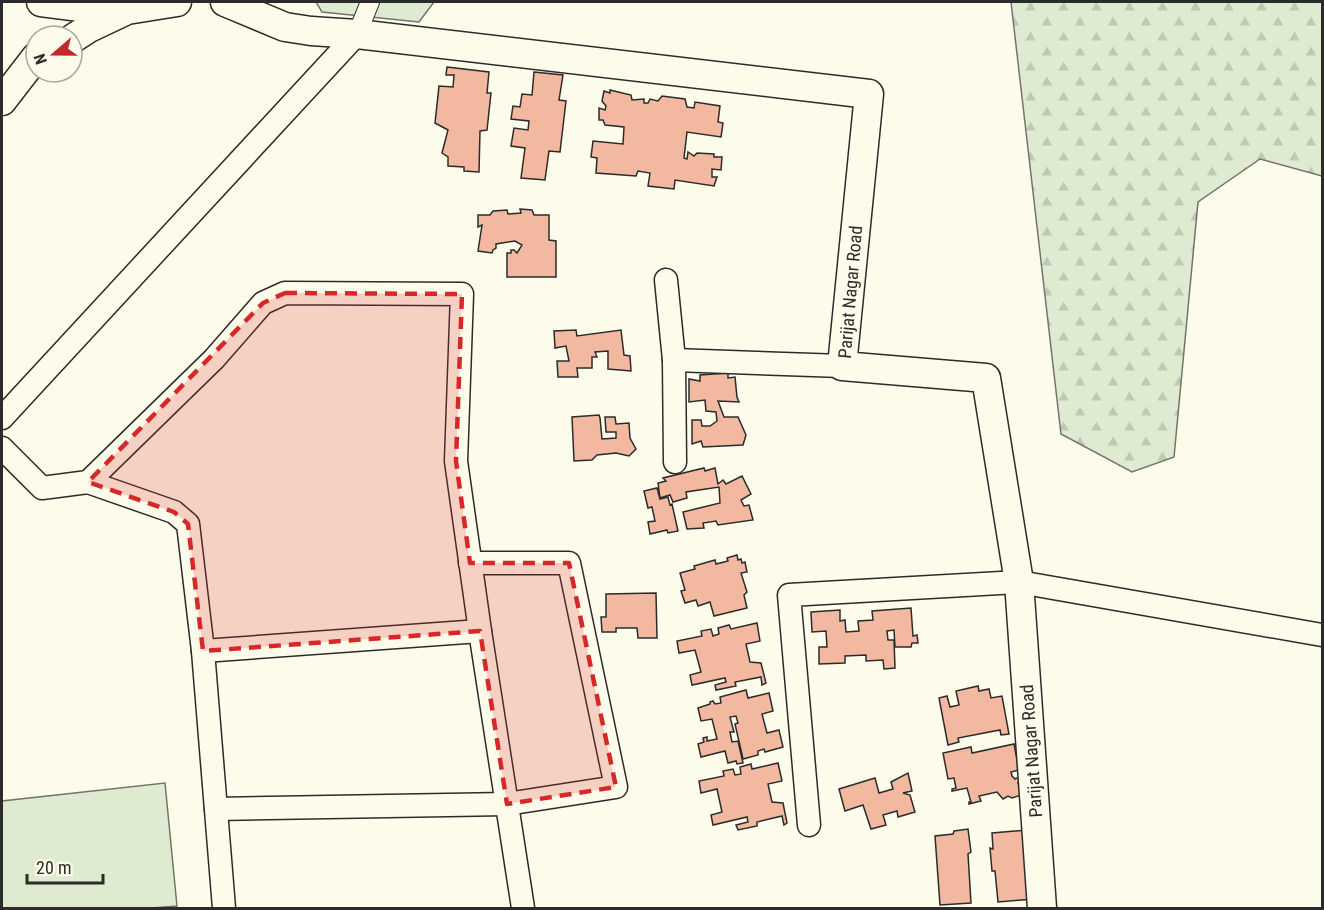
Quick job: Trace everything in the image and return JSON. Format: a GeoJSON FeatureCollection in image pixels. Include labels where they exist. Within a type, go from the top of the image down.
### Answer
{"type":"FeatureCollection","features":[{"type":"Feature","properties":{"kind":"street"},"geometry":{"type":"LineString","coordinates":[[41,2],[94,5],[127,10]]}},
{"type":"Feature","properties":{"kind":"street"},"geometry":{"type":"LineString","coordinates":[[84,31],[127,10],[177,2]]}},
{"type":"Feature","properties":{"kind":"street"},"geometry":{"type":"LineString","coordinates":[[209,2],[217,2]]}},
{"type":"Feature","properties":{"kind":"street"},"geometry":{"type":"LineString","coordinates":[[225,2],[285,27],[311,32],[357,34]]}},
{"type":"Feature","properties":{"kind":"street"},"geometry":{"type":"LineString","coordinates":[[2,418],[357,34],[370,2]]}},
{"type":"Feature","properties":{"kind":"street"},"geometry":{"type":"LineString","coordinates":[[65,24],[94,5]]}},
{"type":"Feature","properties":{"kind":"street"},"geometry":{"type":"LineString","coordinates":[[277,5],[311,32]]}},
{"type":"Feature","properties":{"kind":"street","name":"Parijat Nagar Road"},"geometry":{"type":"LineString","coordinates":[[357,34],[869,94],[842,366],[986,378],[1019,582],[1042,909]]}},
{"type":"Feature","properties":{"kind":"street"},"geometry":{"type":"LineString","coordinates":[[666,280],[674,360],[675,462]]}},
{"type":"Feature","properties":{"kind":"street"},"geometry":{"type":"LineString","coordinates":[[88,482],[213,359],[263,303],[285,293],[462,294],[456,460],[523,909]]}},
{"type":"Feature","properties":{"kind":"street"},"geometry":{"type":"LineString","coordinates":[[674,360],[842,366]]}},
{"type":"Feature","properties":{"kind":"street"},"geometry":{"type":"LineString","coordinates":[[2,448],[42,488],[88,482],[174,512],[188,524],[203,651],[224,909]]}},
{"type":"Feature","properties":{"kind":"street"},"geometry":{"type":"LineString","coordinates":[[216,809],[507,804],[616,787],[569,563],[470,563]]}},
{"type":"Feature","properties":{"kind":"street"},"geometry":{"type":"LineString","coordinates":[[809,825],[789,595],[1019,582],[1323,635]]}},
{"type":"Feature","properties":{"kind":"street"},"geometry":{"type":"LineString","coordinates":[[203,651],[480,631]]}},
{"type":"Feature","properties":{"kind":"highlighted area"},"geometry":{"type":"Polygon","coordinates":[[[285,293],[462,294],[456,461],[470,563],[569,563],[616,787],[507,804],[480,631],[203,651],[188,524],[174,512],[88,482],[263,303],[285,293]]]}},
{"type":"Feature","properties":{"kind":"green space"},"geometry":{"type":"Polygon","coordinates":[[[316,2],[434,2],[419,22],[322,12],[316,2]]]}},
{"type":"Feature","properties":{"kind":"green space"},"geometry":{"type":"Polygon","coordinates":[[[1011,2],[1322,2],[1322,176],[1260,159],[1198,202],[1174,457],[1132,472],[1061,434],[1011,2]]]}},
{"type":"Feature","properties":{"kind":"green space"},"geometry":{"type":"Polygon","coordinates":[[[165,783],[177,906],[2,908],[2,801],[165,783]]]}},
{"type":"Feature","properties":{"kind":"building"},"geometry":{"type":"Polygon","coordinates":[[[447,67],[489,72],[487,93],[491,93],[487,130],[480,131],[479,172],[464,171],[464,167],[448,166],[448,157],[442,153],[448,130],[435,123],[439,86],[453,87],[454,75],[446,75],[447,67]]]}},
{"type":"Feature","properties":{"kind":"building"},"geometry":{"type":"Polygon","coordinates":[[[534,72],[563,75],[559,100],[566,101],[560,152],[549,151],[545,180],[521,178],[525,148],[511,146],[514,128],[528,130],[529,121],[511,119],[513,106],[520,107],[522,94],[532,95],[534,72]]]}},
{"type":"Feature","properties":{"kind":"building"},"geometry":{"type":"Polygon","coordinates":[[[610,90],[631,95],[632,100],[644,99],[644,103],[648,103],[650,99],[658,101],[662,96],[685,99],[687,107],[694,108],[695,102],[720,106],[718,122],[723,123],[721,137],[687,132],[684,158],[687,159],[688,152],[694,156],[697,153],[722,157],[721,170],[712,169],[712,177],[717,177],[714,186],[675,180],[674,189],[648,186],[650,173],[638,171],[636,176],[596,173],[597,158],[591,157],[593,141],[623,144],[624,127],[605,125],[603,120],[599,120],[599,108],[605,110],[606,106],[602,101],[604,91],[610,93],[610,90]]]}},
{"type":"Feature","properties":{"kind":"building"},"geometry":{"type":"Polygon","coordinates":[[[520,209],[532,210],[534,215],[549,215],[549,240],[556,241],[556,277],[507,277],[507,253],[514,250],[517,253],[522,245],[515,241],[496,244],[492,253],[478,251],[482,225],[478,227],[478,215],[490,215],[493,211],[507,210],[508,214],[521,213],[520,209]]]}},
{"type":"Feature","properties":{"kind":"building"},"geometry":{"type":"Polygon","coordinates":[[[576,330],[577,336],[621,330],[624,355],[630,356],[631,371],[608,369],[608,351],[595,352],[597,357],[592,357],[592,368],[577,368],[578,377],[558,377],[557,361],[569,361],[566,346],[555,348],[554,331],[576,330]]]}},
{"type":"Feature","properties":{"kind":"building"},"geometry":{"type":"Polygon","coordinates":[[[728,373],[728,378],[735,377],[739,402],[718,401],[724,417],[738,417],[746,435],[743,445],[703,447],[701,441],[692,444],[692,420],[701,420],[702,426],[710,426],[717,421],[716,412],[706,411],[705,400],[689,402],[689,379],[700,381],[700,375],[728,373]]]}},
{"type":"Feature","properties":{"kind":"building"},"geometry":{"type":"Polygon","coordinates":[[[599,415],[602,439],[616,438],[616,432],[606,432],[605,417],[615,417],[616,424],[629,423],[630,438],[636,449],[629,456],[616,453],[597,455],[592,460],[574,461],[572,417],[599,415]]]}},
{"type":"Feature","properties":{"kind":"building"},"geometry":{"type":"Polygon","coordinates":[[[704,468],[705,471],[715,468],[718,484],[723,480],[726,484],[742,476],[751,494],[741,500],[744,506],[749,505],[753,520],[718,525],[716,521],[703,523],[704,528],[687,529],[683,512],[720,503],[719,487],[686,492],[687,498],[673,502],[670,495],[660,498],[658,483],[666,481],[663,478],[704,468]]]}},
{"type":"Feature","properties":{"kind":"building"},"geometry":{"type":"Polygon","coordinates":[[[657,488],[660,499],[668,497],[670,505],[672,504],[678,531],[668,533],[667,530],[650,534],[648,522],[655,521],[652,507],[648,508],[644,491],[657,488]]]}},
{"type":"Feature","properties":{"kind":"building"},"geometry":{"type":"Polygon","coordinates":[[[737,555],[738,560],[745,562],[747,572],[741,573],[747,592],[744,595],[747,608],[714,616],[710,602],[698,606],[696,600],[685,603],[681,591],[685,590],[680,573],[715,560],[716,564],[728,561],[727,558],[737,555]]]}},
{"type":"Feature","properties":{"kind":"building"},"geometry":{"type":"Polygon","coordinates":[[[656,593],[657,638],[638,638],[637,628],[616,628],[616,632],[602,632],[601,617],[606,617],[606,594],[656,593]]]}},
{"type":"Feature","properties":{"kind":"building"},"geometry":{"type":"Polygon","coordinates":[[[911,608],[913,636],[917,635],[918,643],[912,643],[911,647],[895,647],[894,630],[887,631],[888,640],[894,640],[895,668],[884,669],[883,660],[866,661],[866,655],[845,656],[845,663],[819,664],[819,647],[827,647],[826,631],[812,632],[811,612],[840,610],[840,621],[845,620],[846,632],[859,631],[858,621],[873,620],[872,611],[911,608]]]}},
{"type":"Feature","properties":{"kind":"building"},"geometry":{"type":"Polygon","coordinates":[[[757,623],[760,641],[746,644],[750,662],[761,663],[766,683],[762,685],[761,677],[735,682],[736,686],[716,690],[715,685],[726,682],[725,678],[692,685],[690,675],[701,672],[695,650],[679,653],[677,641],[702,636],[701,631],[711,629],[713,636],[719,634],[718,628],[729,625],[731,629],[757,623]]]}},
{"type":"Feature","properties":{"kind":"building"},"geometry":{"type":"Polygon","coordinates":[[[978,686],[979,691],[989,689],[991,698],[1002,696],[1009,734],[1001,735],[1000,730],[958,738],[959,742],[948,745],[939,698],[947,696],[950,707],[959,705],[956,691],[978,686]]]}},
{"type":"Feature","properties":{"kind":"building"},"geometry":{"type":"Polygon","coordinates":[[[746,690],[748,698],[769,693],[773,711],[762,714],[767,733],[779,730],[783,747],[765,752],[764,749],[758,751],[758,755],[743,759],[735,724],[738,723],[736,716],[730,717],[734,732],[730,732],[732,742],[738,741],[743,763],[737,764],[736,761],[728,763],[725,751],[701,757],[698,744],[704,742],[703,738],[707,737],[707,741],[717,739],[712,719],[701,721],[698,708],[713,701],[715,704],[721,703],[720,697],[746,690]]]}},
{"type":"Feature","properties":{"kind":"building"},"geometry":{"type":"Polygon","coordinates":[[[1014,744],[1019,770],[1011,772],[1015,779],[1021,776],[1022,782],[1018,783],[1024,794],[1003,799],[997,792],[979,796],[981,801],[969,804],[971,802],[967,788],[952,791],[956,788],[954,778],[948,779],[943,753],[971,747],[972,753],[1014,744]]]}},
{"type":"Feature","properties":{"kind":"building"},"geometry":{"type":"Polygon","coordinates":[[[778,763],[782,781],[768,784],[772,802],[783,803],[787,823],[784,825],[782,816],[757,822],[757,826],[738,830],[736,825],[748,822],[747,817],[713,825],[711,815],[722,812],[717,789],[701,793],[699,781],[724,776],[723,771],[733,769],[735,775],[741,774],[740,767],[751,764],[752,769],[778,763]]]}},
{"type":"Feature","properties":{"kind":"building"},"geometry":{"type":"Polygon","coordinates":[[[908,773],[912,791],[903,793],[910,795],[915,812],[898,817],[897,811],[883,815],[886,825],[871,829],[863,805],[845,811],[839,789],[875,778],[879,793],[893,789],[891,782],[908,773]]]}},
{"type":"Feature","properties":{"kind":"building"},"geometry":{"type":"Polygon","coordinates":[[[968,829],[971,852],[968,854],[971,903],[940,905],[935,836],[968,829]]]}},
{"type":"Feature","properties":{"kind":"building"},"geometry":{"type":"Polygon","coordinates":[[[1027,830],[1033,899],[998,902],[990,848],[993,849],[992,833],[1027,830]]]}}]}
